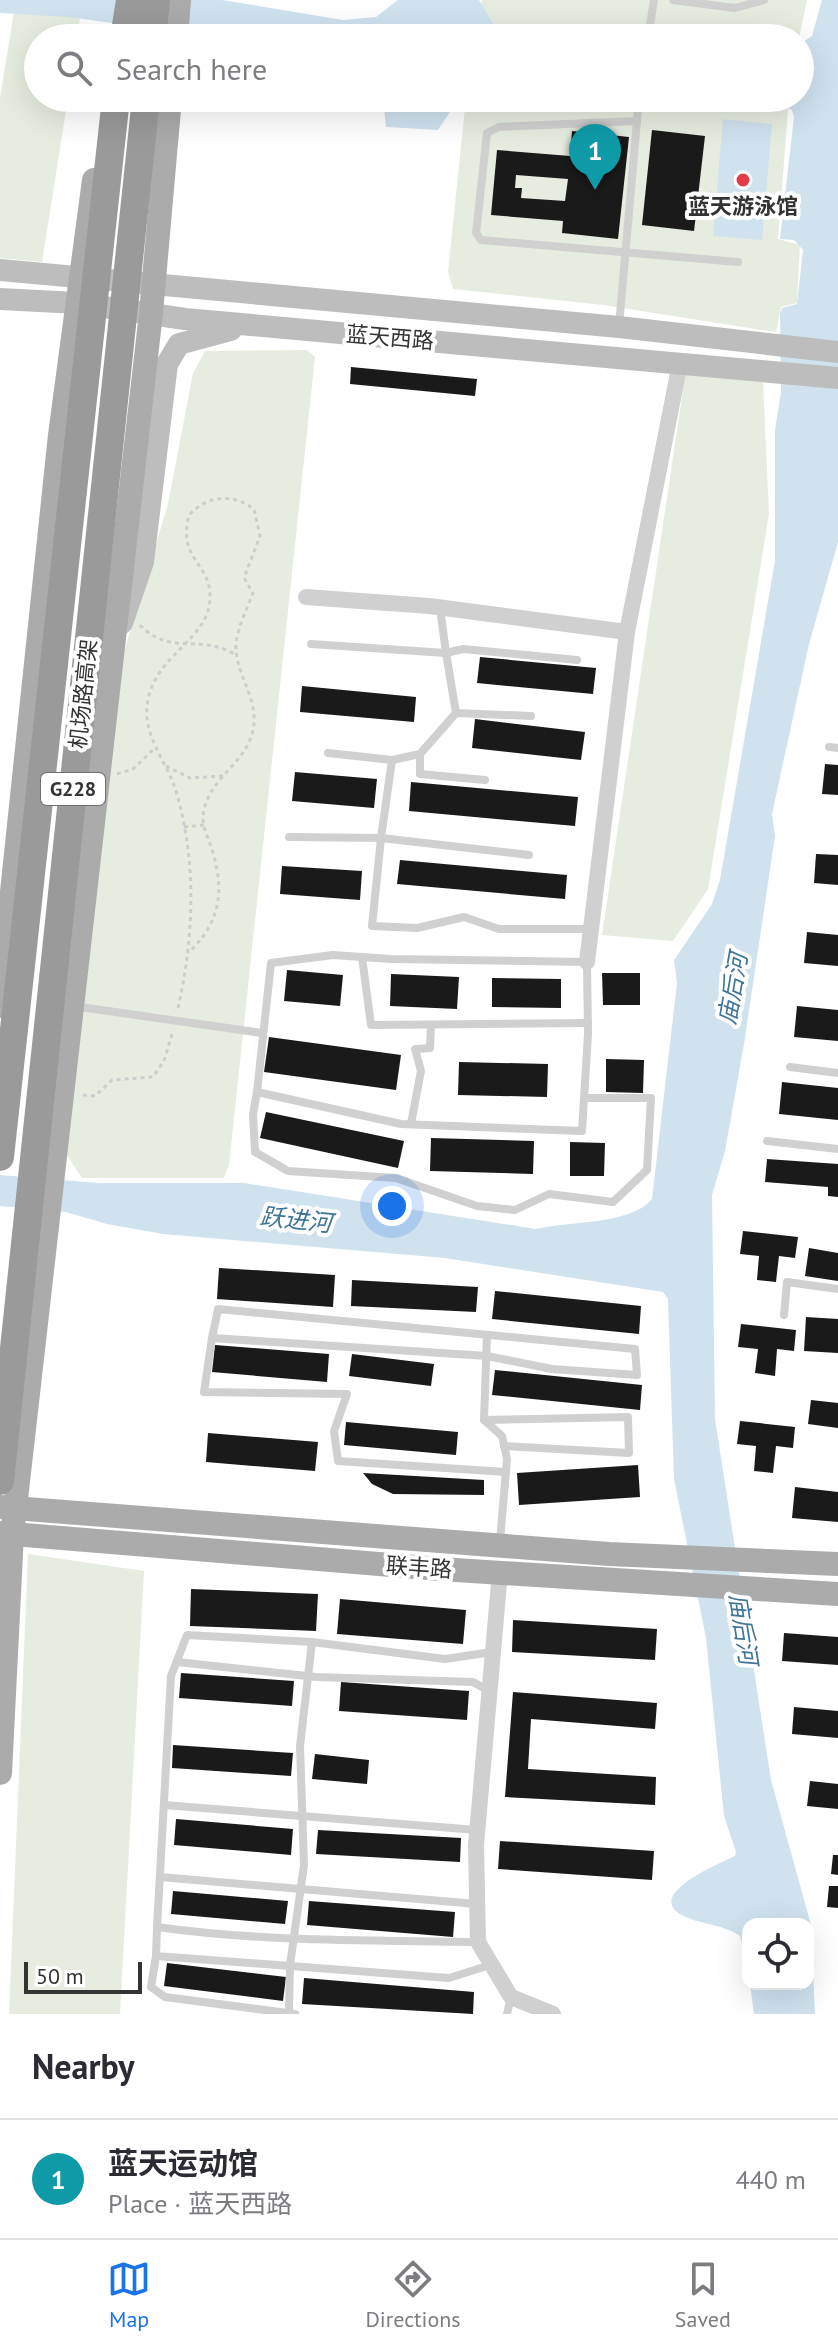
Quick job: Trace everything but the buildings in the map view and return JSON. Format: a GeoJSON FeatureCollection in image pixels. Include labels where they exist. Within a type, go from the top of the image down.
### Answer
{"type":"FeatureCollection","features":[{"type":"Feature","properties":{"kind":"highway"},"geometry":{"type":"LineString","coordinates":[[156,0],[164,24]]}},
{"type":"Feature","properties":{"kind":"highway","name":"机场路高架"},"geometry":{"type":"LineString","coordinates":[[0,1157],[114,112]]}},
{"type":"Feature","properties":{"kind":"highway","name":"机场路高架"},"geometry":{"type":"LineString","coordinates":[[0,1481],[145,112]]}},
{"type":"Feature","properties":{"kind":"main road"},"geometry":{"type":"LineString","coordinates":[[171,24],[179,0]]}},
{"type":"Feature","properties":{"kind":"main road"},"geometry":{"type":"LineString","coordinates":[[0,1006],[77,303],[103,112]]}},
{"type":"Feature","properties":{"kind":"main road"},"geometry":{"type":"LineString","coordinates":[[0,1773],[7,1508],[55,1160],[70,1006],[151,313],[169,112]]}},
{"type":"Feature","properties":{"kind":"main road","name":"联丰路"},"geometry":{"type":"LineString","coordinates":[[7,1508],[500,1546],[612,1566],[838,1594]]}},
{"type":"Feature","properties":{"kind":"main road","name":"联丰路"},"geometry":{"type":"LineString","coordinates":[[6,1534],[500,1572],[612,1566],[830,1563]]}},
{"type":"Feature","properties":{"kind":"street","name":"蓝天西路"},"geometry":{"type":"LineString","coordinates":[[0,270],[81,275],[619,327],[838,352]]}},
{"type":"Feature","properties":{"kind":"street","name":"蓝天西路"},"geometry":{"type":"LineString","coordinates":[[0,299],[77,303],[259,325],[838,378]]}},
{"type":"Feature","properties":{"kind":"street"},"geometry":{"type":"LineString","coordinates":[[109,662],[143,562],[167,364],[179,344],[209,334],[259,325]]}},
{"type":"Feature","properties":{"kind":"street"},"geometry":{"type":"LineString","coordinates":[[587,962],[627,632],[680,363]]}},
{"type":"Feature","properties":{"kind":"street"},"geometry":{"type":"LineString","coordinates":[[306,597],[440,607],[627,632]]}},
{"type":"Feature","properties":{"kind":"street"},"geometry":{"type":"LineString","coordinates":[[500,1572],[477,1830],[478,1942],[509,2006],[553,2014]]}},
{"type":"Feature","properties":{"kind":"lane"},"geometry":{"type":"LineString","coordinates":[[650,24],[654,0]]}},
{"type":"Feature","properties":{"kind":"lane"},"geometry":{"type":"LineString","coordinates":[[673,0],[735,8],[764,0]]}},
{"type":"Feature","properties":{"kind":"lane"},"geometry":{"type":"LineString","coordinates":[[619,327],[638,112]]}},
{"type":"Feature","properties":{"kind":"lane"},"geometry":{"type":"LineString","coordinates":[[637,121],[499,127],[487,133],[476,233],[481,240],[626,250],[738,262]]}},
{"type":"Feature","properties":{"kind":"lane"},"geometry":{"type":"LineString","coordinates":[[440,607],[456,713]]}},
{"type":"Feature","properties":{"kind":"lane"},"geometry":{"type":"LineString","coordinates":[[311,644],[446,653],[463,649],[577,660]]}},
{"type":"Feature","properties":{"kind":"lane"},"geometry":{"type":"LineString","coordinates":[[456,713],[531,716]]}},
{"type":"Feature","properties":{"kind":"lane"},"geometry":{"type":"LineString","coordinates":[[328,753],[392,760],[420,754],[456,713]]}},
{"type":"Feature","properties":{"kind":"lane"},"geometry":{"type":"LineString","coordinates":[[420,754],[420,774],[485,780]]}},
{"type":"Feature","properties":{"kind":"lane"},"geometry":{"type":"LineString","coordinates":[[392,760],[372,926],[417,928],[464,917],[499,929],[591,929]]}},
{"type":"Feature","properties":{"kind":"lane"},"geometry":{"type":"LineString","coordinates":[[289,837],[381,838],[529,855]]}},
{"type":"Feature","properties":{"kind":"lane"},"geometry":{"type":"LineString","coordinates":[[257,1092],[411,1124],[582,1131],[586,1098],[587,962],[333,955],[271,963],[253,1114],[255,1152],[288,1171],[396,1178],[477,1206],[515,1210],[549,1194],[613,1202],[647,1170],[651,1098],[586,1098]]}},
{"type":"Feature","properties":{"kind":"lane"},"geometry":{"type":"LineString","coordinates":[[362,957],[371,1025],[588,1023]]}},
{"type":"Feature","properties":{"kind":"lane"},"geometry":{"type":"LineString","coordinates":[[70,1006],[262,1033]]}},
{"type":"Feature","properties":{"kind":"lane"},"geometry":{"type":"LineString","coordinates":[[411,1124],[421,1071],[415,1049],[430,1048],[431,1025]]}},
{"type":"Feature","properties":{"kind":"lane"},"geometry":{"type":"LineString","coordinates":[[790,1067],[838,1073]]}},
{"type":"Feature","properties":{"kind":"lane"},"geometry":{"type":"LineString","coordinates":[[767,1141],[838,1149]]}},
{"type":"Feature","properties":{"kind":"lane"},"geometry":{"type":"LineString","coordinates":[[784,1315],[787,1282],[838,1289]]}},
{"type":"Feature","properties":{"kind":"lane"},"geometry":{"type":"LineString","coordinates":[[212,1338],[487,1356],[552,1369],[637,1375],[635,1349],[218,1309],[212,1338],[204,1392],[347,1394],[334,1431],[338,1461],[506,1472]]}},
{"type":"Feature","properties":{"kind":"lane"},"geometry":{"type":"LineString","coordinates":[[484,1420],[487,1335]]}},
{"type":"Feature","properties":{"kind":"lane"},"geometry":{"type":"LineString","coordinates":[[484,1420],[628,1417],[629,1453],[504,1446]]}},
{"type":"Feature","properties":{"kind":"lane"},"geometry":{"type":"LineString","coordinates":[[484,1420],[502,1436],[504,1446],[506,1472],[500,1546]]}},
{"type":"Feature","properties":{"kind":"lane"},"geometry":{"type":"LineString","coordinates":[[312,1642],[300,1746],[304,1865],[290,1965],[292,2012],[165,1997],[151,1987],[156,1956],[171,1676],[187,1635],[312,1642],[445,1659],[493,1652]]}},
{"type":"Feature","properties":{"kind":"lane"},"geometry":{"type":"LineString","coordinates":[[177,1662],[307,1675],[473,1682],[490,1691]]}},
{"type":"Feature","properties":{"kind":"lane"},"geometry":{"type":"LineString","coordinates":[[164,1805],[477,1830]]}},
{"type":"Feature","properties":{"kind":"lane"},"geometry":{"type":"LineString","coordinates":[[160,1877],[477,1904]]}},
{"type":"Feature","properties":{"kind":"lane"},"geometry":{"type":"LineString","coordinates":[[157,1927],[215,1935],[296,1939],[478,1942]]}},
{"type":"Feature","properties":{"kind":"lane"},"geometry":{"type":"LineString","coordinates":[[156,1956],[449,1978],[490,1965]]}},
{"type":"Feature","properties":{"kind":"path"},"geometry":{"type":"LineString","coordinates":[[79,1095],[95,1096],[112,1080],[153,1077],[164,1061],[176,1021],[188,953],[191,914],[184,827],[166,766],[155,748],[148,726],[151,687],[165,661],[186,644],[205,618],[211,596],[208,580],[188,549],[189,515],[199,504],[231,497],[254,509],[260,536],[244,578],[253,593],[240,630],[237,656],[250,693],[254,724],[247,749],[208,796],[204,825],[220,887],[216,912],[206,936],[188,953]]}},
{"type":"Feature","properties":{"kind":"path"},"geometry":{"type":"LineString","coordinates":[[138,622],[164,643],[220,646],[237,656]]}},
{"type":"Feature","properties":{"kind":"path"},"geometry":{"type":"LineString","coordinates":[[116,775],[133,769],[149,758],[155,748]]}},
{"type":"Feature","properties":{"kind":"path"},"geometry":{"type":"LineString","coordinates":[[166,766],[190,778],[225,775]]}},
{"type":"Feature","properties":{"kind":"path"},"geometry":{"type":"LineString","coordinates":[[184,827],[204,825]]}},
{"type":"Feature","properties":{"kind":"shaded area"},"geometry":{"type":"Polygon","coordinates":[[[16,0],[83,0],[79,24],[24,24],[24,112],[66,112],[42,262],[0,258],[0,98],[16,0]]]}},
{"type":"Feature","properties":{"kind":"shaded area"},"geometry":{"type":"Polygon","coordinates":[[[482,0],[807,0],[802,24],[478,24],[482,0]]]}},
{"type":"Feature","properties":{"kind":"shaded area"},"geometry":{"type":"Polygon","coordinates":[[[465,112],[788,112],[778,239],[800,245],[797,303],[781,307],[776,332],[603,305],[453,289],[448,272],[465,112]]]}},
{"type":"Feature","properties":{"kind":"shaded area"},"geometry":{"type":"Polygon","coordinates":[[[307,350],[315,357],[229,1165],[224,1178],[82,1178],[65,1152],[117,675],[168,504],[193,373],[205,351],[307,350]]]}},
{"type":"Feature","properties":{"kind":"shaded area"},"geometry":{"type":"Polygon","coordinates":[[[687,363],[763,381],[769,514],[708,889],[673,941],[602,935],[687,363]]]}},
{"type":"Feature","properties":{"kind":"shaded area"},"geometry":{"type":"Polygon","coordinates":[[[28,1554],[144,1571],[120,2014],[9,2014],[28,1554]]]}},
{"type":"Feature","properties":{"kind":"water"},"geometry":{"type":"Polygon","coordinates":[[[0,0],[222,0],[343,20],[376,17],[398,0],[479,0],[493,24],[120,24],[0,13],[0,0]]]}},
{"type":"Feature","properties":{"kind":"water"},"geometry":{"type":"Polygon","coordinates":[[[822,0],[838,0],[838,542],[809,644],[772,814],[775,836],[744,1044],[725,1151],[712,1195],[715,1419],[771,1780],[809,1918],[742,1918],[742,1944],[740,1936],[687,1918],[672,1906],[679,1888],[703,1871],[735,1856],[736,1852],[724,1816],[706,1638],[674,1479],[668,1299],[663,1292],[445,1258],[163,1234],[107,1224],[66,1212],[0,1206],[0,1175],[99,1183],[244,1183],[536,1229],[615,1218],[630,1214],[652,1199],[677,983],[674,960],[712,904],[720,880],[775,561],[775,430],[781,392],[780,314],[782,308],[797,304],[803,250],[794,240],[780,239],[793,112],[814,112],[814,29],[822,0]]]}},
{"type":"Feature","properties":{"kind":"water"},"geometry":{"type":"Polygon","coordinates":[[[384,112],[450,112],[438,130],[386,127],[384,112]]]}},
{"type":"Feature","properties":{"kind":"water","name":"蓝天游泳馆"},"geometry":{"type":"Polygon","coordinates":[[[723,119],[772,124],[762,240],[713,236],[723,119]]]}},
{"type":"Feature","properties":{"kind":"water"},"geometry":{"type":"Polygon","coordinates":[[[751,1990],[814,1990],[815,2014],[754,2014],[751,1990]]]}},
{"type":"Feature","properties":{"kind":"place","name":"蓝天游泳馆"},"geometry":{"type":"Point","coordinates":[743,180]}},
{"type":"Feature","properties":{"kind":"place","name":"蓝天运动馆"},"geometry":{"type":"Point","coordinates":[595,190]}},
{"type":"Feature","properties":{"kind":"water label","name":"庙后河"},"geometry":{"type":"Point","coordinates":[733,989]}},
{"type":"Feature","properties":{"kind":"water label","name":"跃进河"},"geometry":{"type":"Point","coordinates":[296,1220]}},
{"type":"Feature","properties":{"kind":"water label","name":"庙后河"},"geometry":{"type":"Point","coordinates":[743,1629]}}]}
